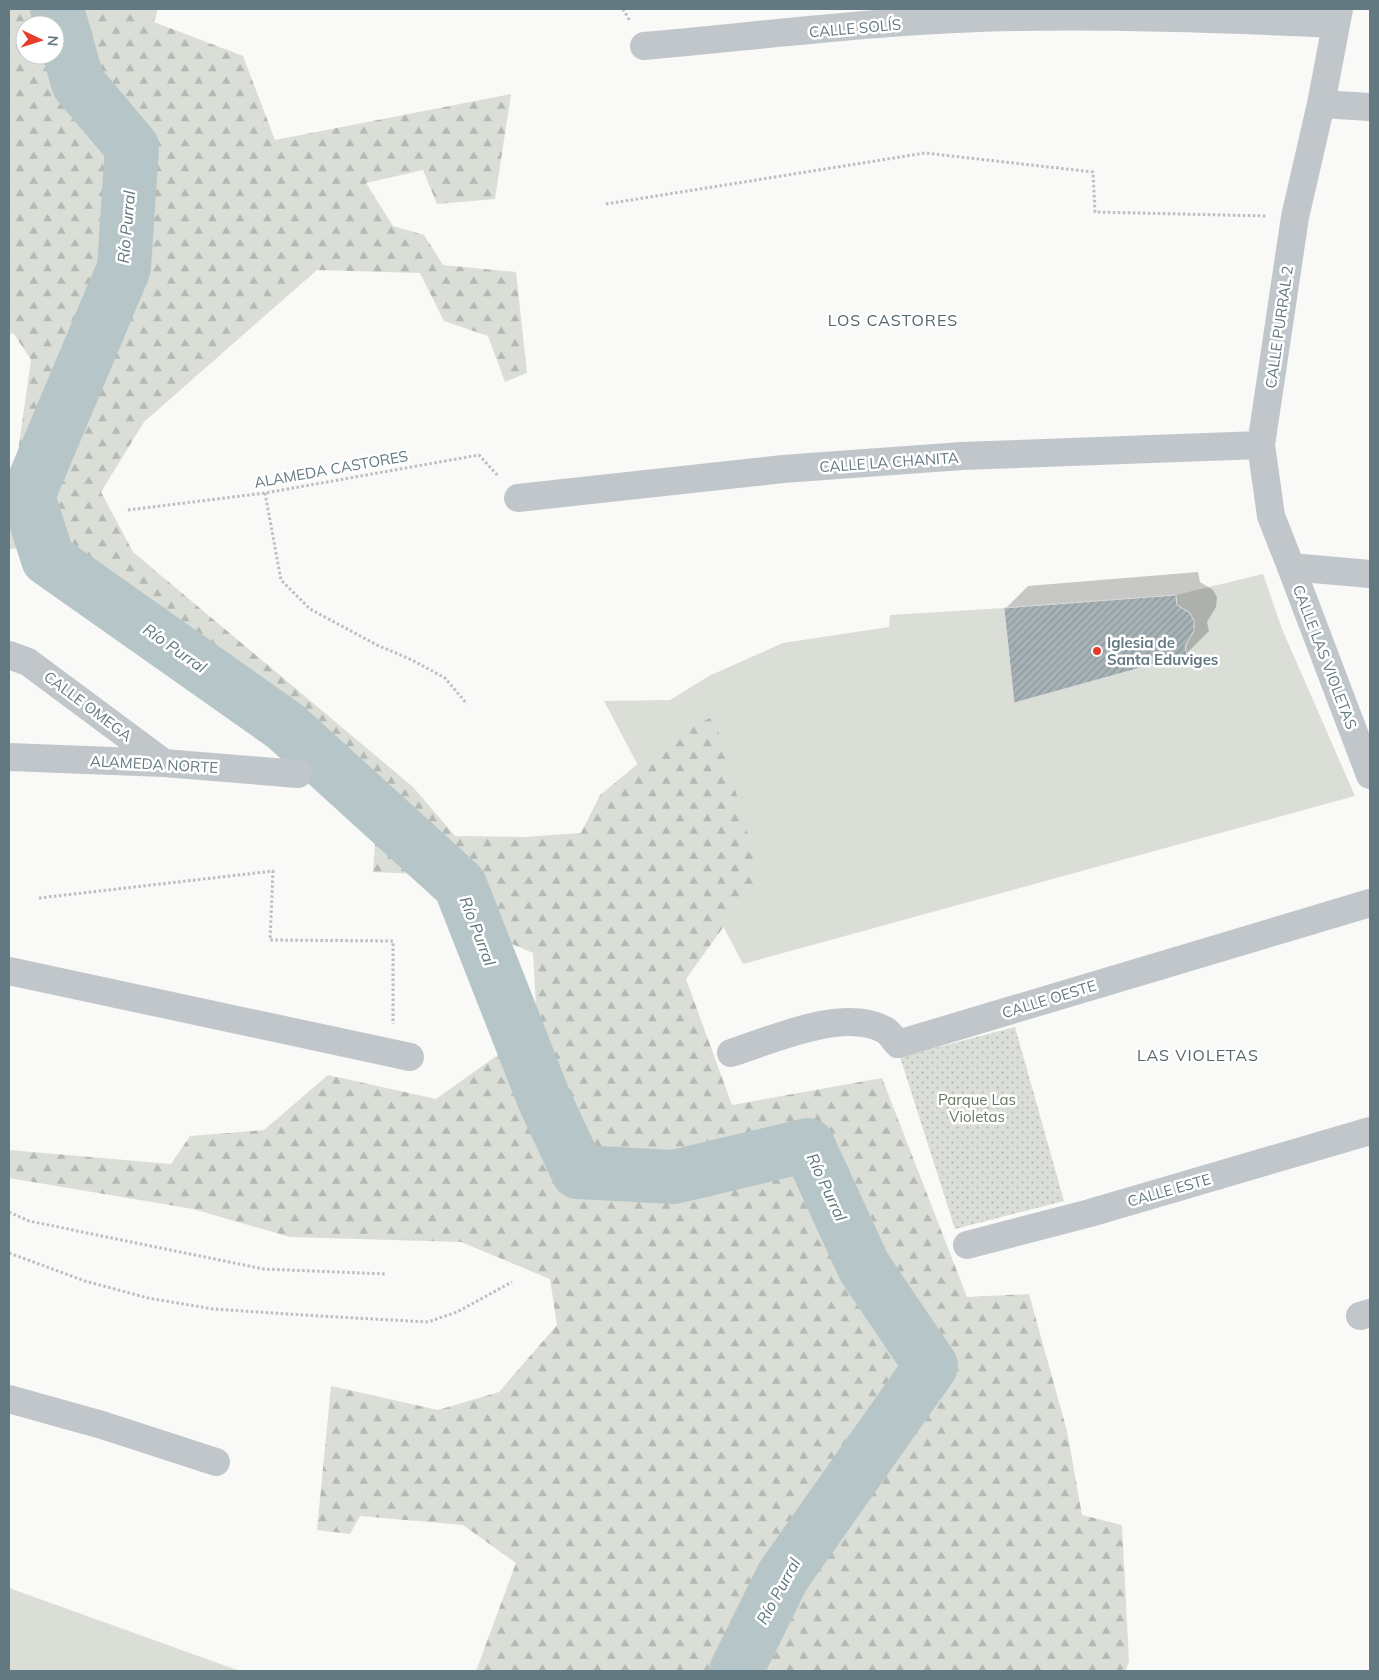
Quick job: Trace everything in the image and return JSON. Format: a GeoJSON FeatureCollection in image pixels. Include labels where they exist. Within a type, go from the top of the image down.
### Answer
{"type":"FeatureCollection","features":[{"type":"Feature","properties":{"kind":"street","name":"CALLE SOLÍS"},"geometry":{"type":"LineString","coordinates":[[644,46],[917,22],[1015,17],[1234,20],[1338,16]]}},
{"type":"Feature","properties":{"kind":"street","name":"CALLE PURRAL 2"},"geometry":{"type":"LineString","coordinates":[[1291,567],[1271,516],[1261,445],[1295,217],[1321,104],[1338,16]]}},
{"type":"Feature","properties":{"kind":"street"},"geometry":{"type":"LineString","coordinates":[[1321,104],[1370,106]]}},
{"type":"Feature","properties":{"kind":"street","name":"CALLE LA CHANITA"},"geometry":{"type":"LineString","coordinates":[[518,498],[820,466],[962,456],[1261,445]]}},
{"type":"Feature","properties":{"kind":"street"},"geometry":{"type":"LineString","coordinates":[[1291,567],[1370,574]]}},
{"type":"Feature","properties":{"kind":"street","name":"CALLE LAS VIOLETAS"},"geometry":{"type":"LineString","coordinates":[[1291,567],[1370,775]]}},
{"type":"Feature","properties":{"kind":"street","name":"CALLE OMEGA"},"geometry":{"type":"LineString","coordinates":[[9,655],[28,662],[164,763]]}},
{"type":"Feature","properties":{"kind":"street","name":"ALAMEDA NORTE"},"geometry":{"type":"LineString","coordinates":[[9,757],[164,763],[298,774]]}},
{"type":"Feature","properties":{"kind":"street","name":"CALLE OESTE"},"geometry":{"type":"LineString","coordinates":[[731,1053],[833,1022],[872,1025],[886,1031],[898,1044],[1370,903]]}},
{"type":"Feature","properties":{"kind":"street"},"geometry":{"type":"LineString","coordinates":[[9,971],[402,1056]]}},
{"type":"Feature","properties":{"kind":"street","name":"CALLE ESTE"},"geometry":{"type":"LineString","coordinates":[[967,1245],[1090,1213],[1370,1131]]}},
{"type":"Feature","properties":{"kind":"street"},"geometry":{"type":"LineString","coordinates":[[9,1399],[102,1425],[216,1462]]}},
{"type":"Feature","properties":{"kind":"path"},"geometry":{"type":"LineString","coordinates":[[606,204],[925,152],[1092,172],[1095,212],[1295,217]]}},
{"type":"Feature","properties":{"kind":"path","name":"ALAMEDA CASTORES"},"geometry":{"type":"LineString","coordinates":[[128,510],[266,493],[479,455],[518,498]]}},
{"type":"Feature","properties":{"kind":"path"},"geometry":{"type":"LineString","coordinates":[[266,493],[281,580],[310,609],[377,645],[412,660],[445,678],[467,704]]}},
{"type":"Feature","properties":{"kind":"path"},"geometry":{"type":"LineString","coordinates":[[39,898],[273,872],[270,940],[393,941],[402,1056]]}},
{"type":"Feature","properties":{"kind":"path"},"geometry":{"type":"LineString","coordinates":[[9,1212],[29,1221],[263,1269],[387,1274]]}},
{"type":"Feature","properties":{"kind":"path"},"geometry":{"type":"LineString","coordinates":[[9,1253],[85,1281],[148,1298],[213,1309],[318,1316],[428,1322],[457,1312],[512,1282]]}},
{"type":"Feature","properties":{"kind":"green space"},"geometry":{"type":"Polygon","coordinates":[[[9,9],[158,9],[154,22],[243,56],[275,140],[511,94],[495,199],[437,204],[423,170],[366,183],[393,226],[424,235],[443,265],[516,272],[527,373],[505,382],[488,336],[444,321],[420,273],[317,270],[144,422],[101,492],[133,552],[413,787],[455,836],[524,837],[581,833],[600,795],[668,739],[714,716],[760,876],[686,979],[732,1105],[882,1078],[967,1297],[1029,1294],[1067,1431],[1082,1515],[1122,1525],[1129,1661],[1126,1671],[476,1671],[516,1563],[463,1525],[360,1516],[350,1534],[317,1530],[331,1386],[438,1410],[499,1392],[557,1325],[550,1279],[461,1242],[290,1237],[193,1209],[9,1178],[9,1150],[171,1164],[190,1136],[264,1130],[328,1075],[436,1099],[537,1027],[533,953],[498,938],[443,875],[373,872],[379,790],[278,736],[41,570],[20,548],[9,549],[9,515],[31,360],[14,334],[9,333],[9,9]]]}},
{"type":"Feature","properties":{"kind":"green space"},"geometry":{"type":"Polygon","coordinates":[[[1263,574],[1282,629],[1355,796],[743,964],[604,701],[670,700],[709,676],[783,643],[889,627],[890,615],[1004,608],[1014,703],[1186,656],[1186,648],[1194,622],[1192,616],[1187,611],[1177,605],[1176,595],[1263,574]]]}},
{"type":"Feature","properties":{"kind":"green space","name":"Parque Las Violetas"},"geometry":{"type":"Polygon","coordinates":[[[1015,1027],[1064,1201],[955,1229],[900,1057],[1015,1027]]]}},
{"type":"Feature","properties":{"kind":"green space"},"geometry":{"type":"Polygon","coordinates":[[[9,1588],[240,1671],[9,1671],[9,1588]]]}},
{"type":"Feature","properties":{"kind":"building","name":"Iglesia de Santa Eduviges"},"geometry":{"type":"Polygon","coordinates":[[[1176,595],[1177,605],[1190,613],[1194,621],[1194,631],[1185,646],[1187,655],[1014,703],[1004,608],[1176,595]]]}},
{"type":"Feature","properties":{"kind":"waterway","name":"Río Purral"},"geometry":{"type":"LineString","coordinates":[[57,9],[78,83],[132,147],[124,268],[28,496],[48,559],[285,726],[460,885],[544,1099],[578,1172],[674,1177],[808,1145],[864,1267],[931,1366],[783,1576],[736,1671]]}},
{"type":"Feature","properties":{"kind":"place","name":"Iglesia de Santa Eduviges"},"geometry":{"type":"Point","coordinates":[1097,651]}},
{"type":"Feature","properties":{"kind":"district","name":"LOS CASTORES"},"geometry":{"type":"Point","coordinates":[893,320]}},
{"type":"Feature","properties":{"kind":"district","name":"LAS VIOLETAS"},"geometry":{"type":"Point","coordinates":[1198,1055]}}]}
